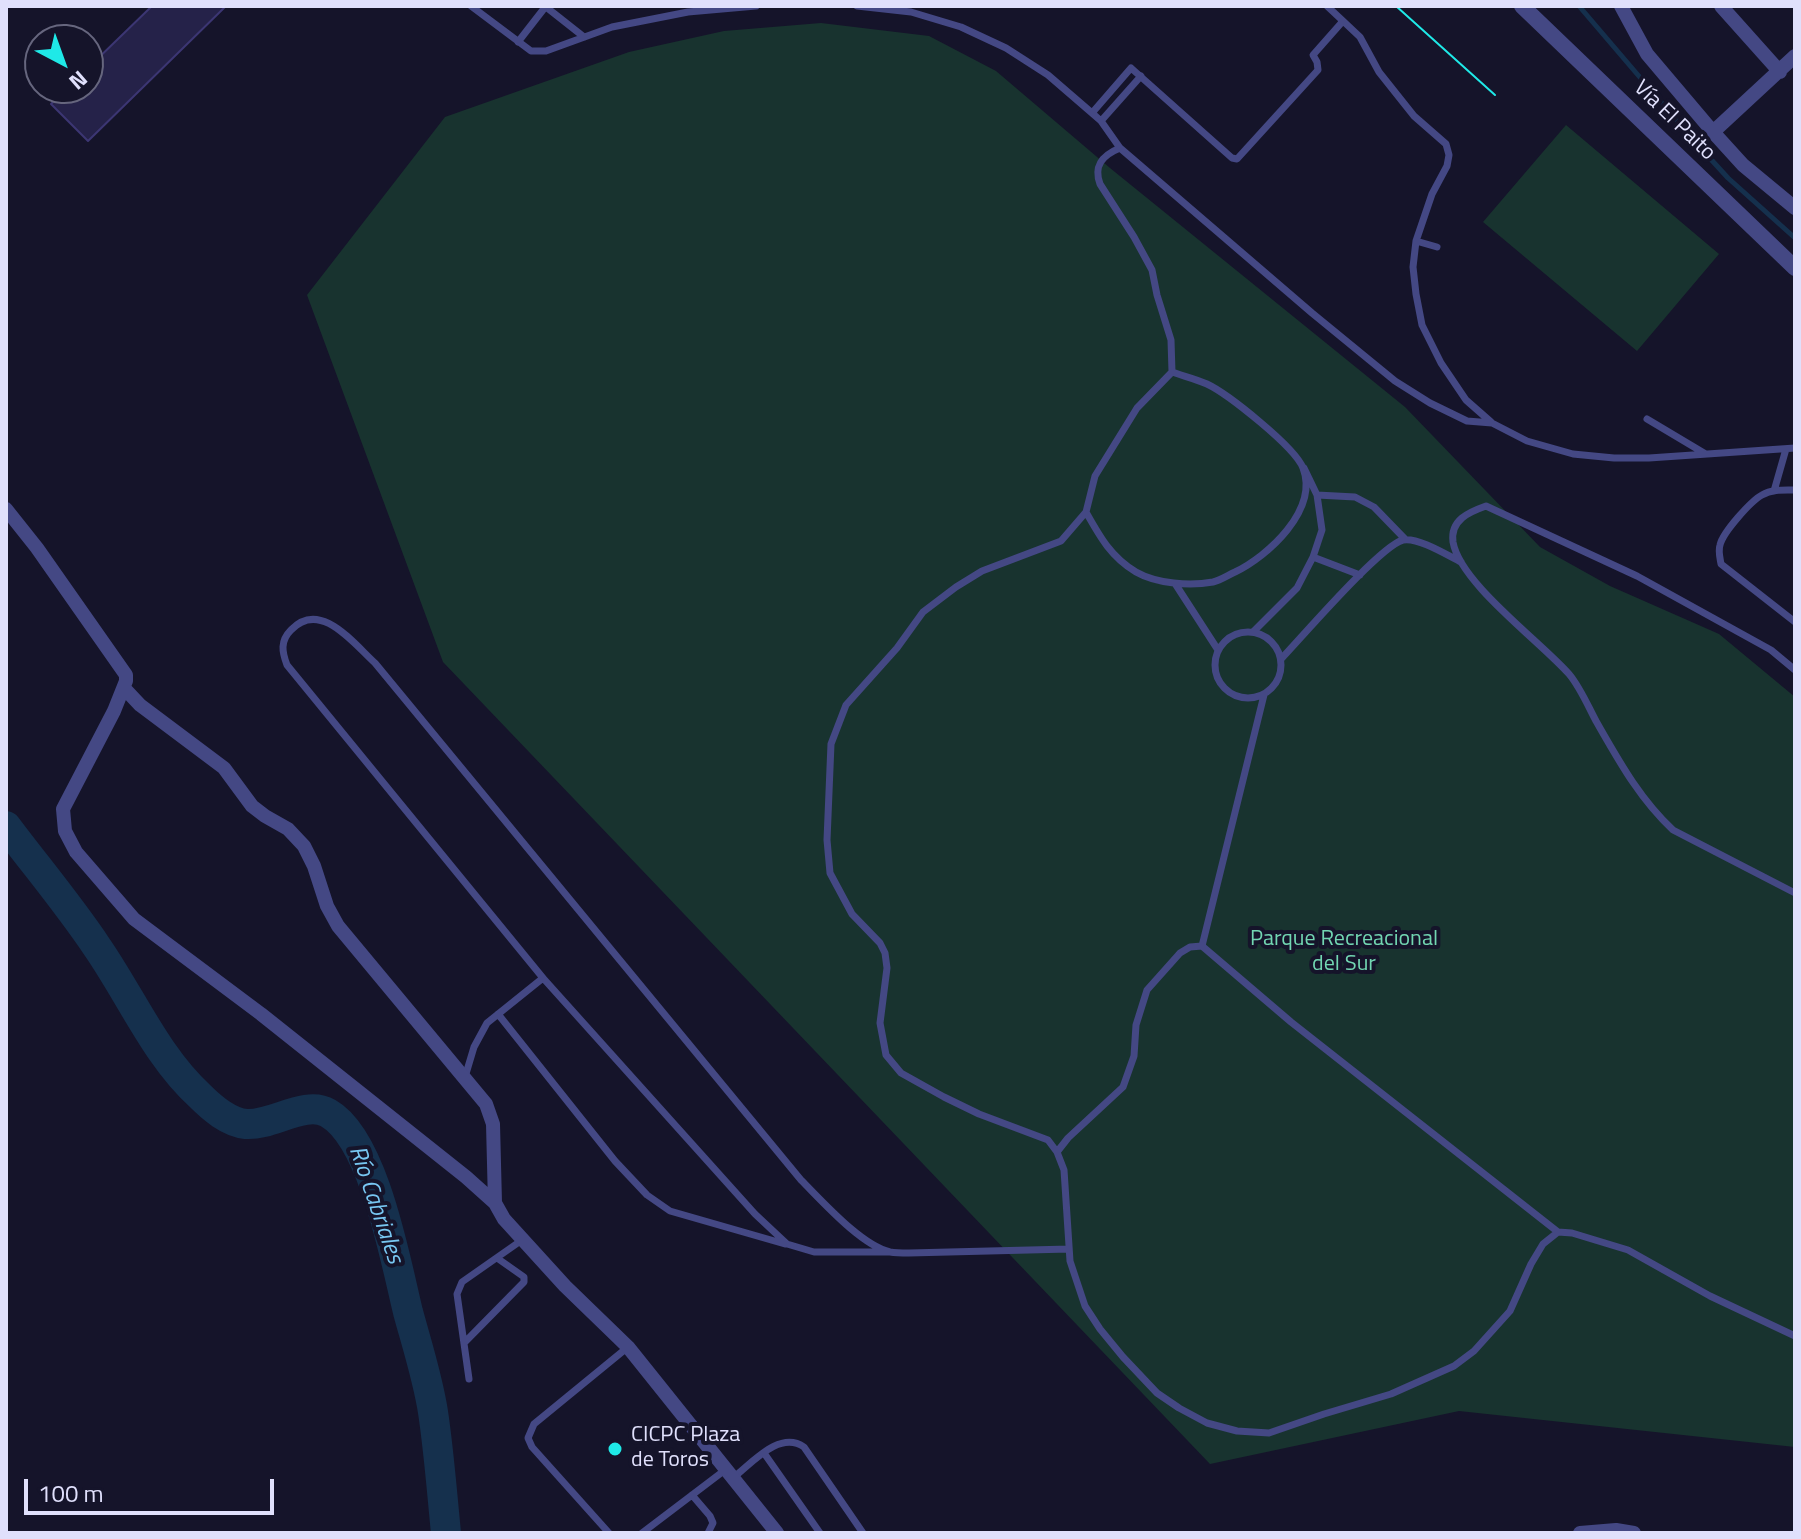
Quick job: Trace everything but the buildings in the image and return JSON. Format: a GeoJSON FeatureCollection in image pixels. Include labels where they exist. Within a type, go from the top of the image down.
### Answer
{"type":"FeatureCollection","features":[{"type":"Feature","properties":{"kind":"street","name":"Vía El Paito"},"geometry":{"type":"LineString","coordinates":[[1522,6],[1795,268]]}},
{"type":"Feature","properties":{"kind":"street"},"geometry":{"type":"LineString","coordinates":[[1621,6],[1647,54],[1713,132],[1743,165],[1795,208]]}},
{"type":"Feature","properties":{"kind":"street"},"geometry":{"type":"LineString","coordinates":[[1721,6],[1780,72]]}},
{"type":"Feature","properties":{"kind":"street"},"geometry":{"type":"LineString","coordinates":[[1713,132],[1795,56]]}},
{"type":"Feature","properties":{"kind":"street"},"geometry":{"type":"LineString","coordinates":[[6,509],[126,675],[124,688],[63,809],[65,831],[76,852],[134,919],[261,1014],[495,1203],[522,1240],[628,1347],[777,1533]]}},
{"type":"Feature","properties":{"kind":"street"},"geometry":{"type":"LineString","coordinates":[[124,688],[140,705],[224,768],[252,806],[288,829],[304,846],[338,926],[486,1104],[493,1124],[495,1203]]}},
{"type":"Feature","properties":{"kind":"street"},"geometry":{"type":"LineString","coordinates":[[1580,1533],[1616,1530],[1634,1533]]}},
{"type":"Feature","properties":{"kind":"lane"},"geometry":{"type":"LineString","coordinates":[[471,6],[531,51],[546,51],[612,27],[688,12],[756,6]]}},
{"type":"Feature","properties":{"kind":"lane"},"geometry":{"type":"LineString","coordinates":[[518,42],[546,6],[584,37]]}},
{"type":"Feature","properties":{"kind":"lane"},"geometry":{"type":"LineString","coordinates":[[857,6],[911,12],[961,27],[1006,48],[1048,75],[1101,121],[1120,148],[1395,381],[1467,421],[1492,423]]}},
{"type":"Feature","properties":{"kind":"lane"},"geometry":{"type":"LineString","coordinates":[[1327,6],[1360,37],[1379,72],[1414,116],[1446,144],[1449,155],[1447,166],[1432,194],[1416,241],[1414,281],[1422,325],[1441,363],[1466,400],[1492,423],[1527,441],[1573,454],[1614,458],[1790,448],[1774,491]]}},
{"type":"Feature","properties":{"kind":"lane"},"geometry":{"type":"LineString","coordinates":[[1092,113],[1131,68],[1232,158],[1237,159],[1318,70],[1313,55],[1343,21]]}},
{"type":"Feature","properties":{"kind":"lane"},"geometry":{"type":"LineString","coordinates":[[1101,121],[1141,76]]}},
{"type":"Feature","properties":{"kind":"lane"},"geometry":{"type":"LineString","coordinates":[[1120,148],[1102,159],[1097,175],[1152,270],[1171,340],[1172,372],[1137,408],[1095,476],[1086,512],[1061,541],[982,571],[923,612],[897,648],[846,705],[831,744],[827,840],[830,873],[852,914],[880,943],[885,953],[887,968],[880,1023],[886,1055],[901,1073],[912,1079],[979,1114],[1048,1140],[1064,1170],[1069,1249],[1076,1284],[1085,1306],[1123,1357],[1157,1393],[1207,1423],[1237,1431],[1269,1433],[1391,1394],[1454,1366],[1474,1351],[1510,1311],[1543,1244],[1558,1232]]}},
{"type":"Feature","properties":{"kind":"lane"},"geometry":{"type":"LineString","coordinates":[[1416,241],[1437,247]]}},
{"type":"Feature","properties":{"kind":"lane"},"geometry":{"type":"LineString","coordinates":[[1172,372],[1207,384],[1242,407],[1281,441],[1307,472],[1317,495],[1322,530],[1313,557],[1297,588],[1253,632]]}},
{"type":"Feature","properties":{"kind":"lane"},"geometry":{"type":"LineString","coordinates":[[1647,419],[1706,454]]}},
{"type":"Feature","properties":{"kind":"lane"},"geometry":{"type":"LineString","coordinates":[[1086,512],[1106,548],[1137,573],[1176,585],[1216,582],[1252,564],[1283,538],[1303,501],[1303,467]]}},
{"type":"Feature","properties":{"kind":"lane"},"geometry":{"type":"LineString","coordinates":[[1795,490],[1761,495],[1720,542],[1721,564],[1795,622]]}},
{"type":"Feature","properties":{"kind":"lane"},"geometry":{"type":"LineString","coordinates":[[1317,495],[1355,497],[1374,507],[1405,539],[1419,542],[1461,562]]}},
{"type":"Feature","properties":{"kind":"lane"},"geometry":{"type":"LineString","coordinates":[[1795,670],[1771,650],[1637,576],[1486,506],[1466,513],[1456,525],[1453,541],[1461,562],[1482,590],[1571,676],[1630,781],[1658,816],[1673,830],[1795,893]]}},
{"type":"Feature","properties":{"kind":"lane"},"geometry":{"type":"LineString","coordinates":[[1281,659],[1374,560],[1405,539]]}},
{"type":"Feature","properties":{"kind":"lane"},"geometry":{"type":"LineString","coordinates":[[1313,557],[1360,575]]}},
{"type":"Feature","properties":{"kind":"lane"},"geometry":{"type":"LineString","coordinates":[[1176,585],[1218,650]]}},
{"type":"Feature","properties":{"kind":"lane"},"geometry":{"type":"LineString","coordinates":[[787,1244],[755,1214],[543,978],[287,665],[282,650],[285,637],[301,620],[316,618],[331,624],[375,663],[801,1180],[857,1233],[889,1252]]}},
{"type":"Feature","properties":{"kind":"lane"},"geometry":{"type":"LineString","coordinates":[[1202,946],[1264,695],[1278,680],[1281,659],[1272,641],[1253,632],[1233,635],[1218,650],[1215,671],[1224,690],[1243,699],[1264,695]]}},
{"type":"Feature","properties":{"kind":"lane"},"geometry":{"type":"LineString","coordinates":[[1057,1152],[1123,1087],[1134,1056],[1136,1025],[1147,990],[1180,953],[1190,947],[1202,946],[1291,1022],[1558,1232],[1572,1233],[1628,1250],[1710,1296],[1795,1336]]}},
{"type":"Feature","properties":{"kind":"lane"},"geometry":{"type":"LineString","coordinates":[[465,1077],[474,1047],[487,1023],[543,978]]}},
{"type":"Feature","properties":{"kind":"lane"},"geometry":{"type":"LineString","coordinates":[[498,1014],[615,1161],[647,1195],[670,1211],[814,1252],[1069,1249]]}},
{"type":"Feature","properties":{"kind":"lane"},"geometry":{"type":"LineString","coordinates":[[469,1379],[457,1294],[459,1286],[522,1240]]}},
{"type":"Feature","properties":{"kind":"lane"},"geometry":{"type":"LineString","coordinates":[[464,1343],[524,1282],[524,1277],[497,1258]]}},
{"type":"Feature","properties":{"kind":"lane"},"geometry":{"type":"LineString","coordinates":[[609,1533],[532,1447],[528,1438],[534,1424],[628,1347]]}},
{"type":"Feature","properties":{"kind":"lane"},"geometry":{"type":"LineString","coordinates":[[642,1533],[692,1495],[777,1443],[796,1441],[804,1447],[863,1533]]}},
{"type":"Feature","properties":{"kind":"lane"},"geometry":{"type":"LineString","coordinates":[[764,1453],[820,1533]]}},
{"type":"Feature","properties":{"kind":"lane"},"geometry":{"type":"LineString","coordinates":[[692,1495],[713,1523],[708,1533]]}},
{"type":"Feature","properties":{"kind":"green space","name":"Parque Recreacional del Sur"},"geometry":{"type":"Polygon","coordinates":[[[821,23],[929,36],[996,71],[1110,168],[1405,407],[1540,547],[1610,586],[1719,634],[1795,697],[1795,1447],[1459,1411],[1210,1464],[443,662],[307,295],[445,117],[629,52],[724,31],[821,23]]]}},
{"type":"Feature","properties":{"kind":"green space"},"geometry":{"type":"Polygon","coordinates":[[[1566,125],[1719,254],[1637,351],[1483,222],[1566,125]]]}},
{"type":"Feature","properties":{"kind":"waterway"},"geometry":{"type":"LineString","coordinates":[[1579,6],[1728,178],[1795,238]]}},
{"type":"Feature","properties":{"kind":"waterway","name":"Río Cabriales"},"geometry":{"type":"LineString","coordinates":[[6,826],[86,931],[170,1063],[205,1101],[227,1117],[246,1124],[299,1111],[319,1110],[328,1113],[344,1127],[358,1148],[390,1234],[428,1387],[446,1533]]}},
{"type":"Feature","properties":{"kind":"tram line"},"geometry":{"type":"LineString","coordinates":[[1396,6],[1495,95]]}},
{"type":"Feature","properties":{"kind":"place","name":"CICPC Plaza de Toros"},"geometry":{"type":"Point","coordinates":[615,1449]}}]}
